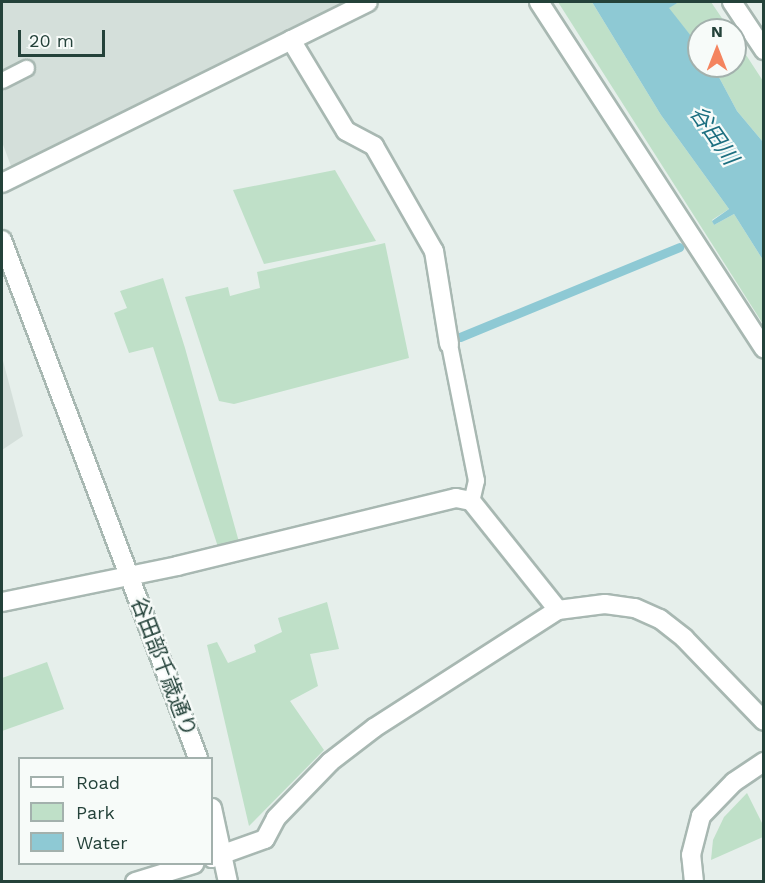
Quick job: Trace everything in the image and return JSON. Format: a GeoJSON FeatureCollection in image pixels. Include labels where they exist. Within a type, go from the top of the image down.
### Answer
{"type":"FeatureCollection","features":[{"type":"Feature","properties":{"kind":"street"},"geometry":{"type":"LineString","coordinates":[[2,183],[368,2]]}},
{"type":"Feature","properties":{"kind":"street"},"geometry":{"type":"LineString","coordinates":[[539,2],[764,348]]}},
{"type":"Feature","properties":{"kind":"street"},"geometry":{"type":"LineString","coordinates":[[732,2],[764,50]]}},
{"type":"Feature","properties":{"kind":"street"},"geometry":{"type":"LineString","coordinates":[[291,40],[346,131],[374,146],[435,250],[449,344]]}},
{"type":"Feature","properties":{"kind":"street","name":"谷田部千歳通り"},"geometry":{"type":"LineString","coordinates":[[2,240],[197,757]]}},
{"type":"Feature","properties":{"kind":"street"},"geometry":{"type":"LineString","coordinates":[[2,602],[129,576],[441,500],[471,501],[558,610]]}},
{"type":"Feature","properties":{"kind":"street"},"geometry":{"type":"LineString","coordinates":[[217,856],[265,838],[276,818],[330,762],[374,728],[558,610],[605,604],[635,608],[660,619],[684,638],[764,721]]}},
{"type":"Feature","properties":{"kind":"street"},"geometry":{"type":"LineString","coordinates":[[694,882],[691,855],[701,816],[734,782],[764,762]]}},
{"type":"Feature","properties":{"kind":"street"},"geometry":{"type":"LineString","coordinates":[[213,818],[217,856],[228,882]]}},
{"type":"Feature","properties":{"kind":"street"},"geometry":{"type":"LineString","coordinates":[[135,882],[191,865]]}},
{"type":"Feature","properties":{"kind":"lane"},"geometry":{"type":"LineString","coordinates":[[2,80],[26,68]]}},
{"type":"Feature","properties":{"kind":"lane"},"geometry":{"type":"LineString","coordinates":[[449,344],[476,480],[471,501]]}},
{"type":"Feature","properties":{"kind":"shaded area"},"geometry":{"type":"Polygon","coordinates":[[[2,2],[348,2],[16,167],[11,166],[2,142],[2,2]]]}},
{"type":"Feature","properties":{"kind":"shaded area"},"geometry":{"type":"Polygon","coordinates":[[[2,357],[23,436],[2,450],[2,357]]]}},
{"type":"Feature","properties":{"kind":"green space"},"geometry":{"type":"Polygon","coordinates":[[[558,2],[592,2],[661,115],[729,209],[712,220],[714,225],[734,214],[763,260],[763,324],[558,2]]]}},
{"type":"Feature","properties":{"kind":"green space"},"geometry":{"type":"Polygon","coordinates":[[[679,2],[711,2],[722,18],[687,18],[687,31],[668,8],[679,2]]]}},
{"type":"Feature","properties":{"kind":"green space"},"geometry":{"type":"Polygon","coordinates":[[[747,56],[763,81],[763,142],[737,111],[719,78],[747,78],[747,56]]]}},
{"type":"Feature","properties":{"kind":"green space"},"geometry":{"type":"Polygon","coordinates":[[[335,170],[376,241],[264,264],[233,190],[335,170]]]}},
{"type":"Feature","properties":{"kind":"green space"},"geometry":{"type":"Polygon","coordinates":[[[385,243],[409,358],[234,404],[219,401],[185,297],[228,287],[230,296],[260,288],[257,272],[385,243]]]}},
{"type":"Feature","properties":{"kind":"green space"},"geometry":{"type":"Polygon","coordinates":[[[163,278],[239,542],[218,547],[153,347],[129,353],[114,313],[127,308],[120,291],[163,278]]]}},
{"type":"Feature","properties":{"kind":"green space"},"geometry":{"type":"Polygon","coordinates":[[[327,602],[339,649],[310,654],[318,686],[290,701],[324,750],[249,826],[207,645],[217,642],[228,663],[256,652],[254,645],[282,632],[278,618],[327,602]]]}},
{"type":"Feature","properties":{"kind":"green space"},"geometry":{"type":"Polygon","coordinates":[[[47,662],[64,709],[2,731],[2,678],[47,662]]]}},
{"type":"Feature","properties":{"kind":"green space"},"geometry":{"type":"Polygon","coordinates":[[[747,793],[763,825],[763,837],[711,860],[713,840],[724,817],[747,793]]]}},
{"type":"Feature","properties":{"kind":"water","name":"谷田川"},"geometry":{"type":"Polygon","coordinates":[[[592,2],[679,2],[669,8],[687,31],[687,78],[719,78],[737,111],[763,142],[763,260],[734,214],[714,225],[712,221],[729,209],[661,115],[592,2]]]}},
{"type":"Feature","properties":{"kind":"waterway"},"geometry":{"type":"LineString","coordinates":[[460,337],[679,247]]}}]}
